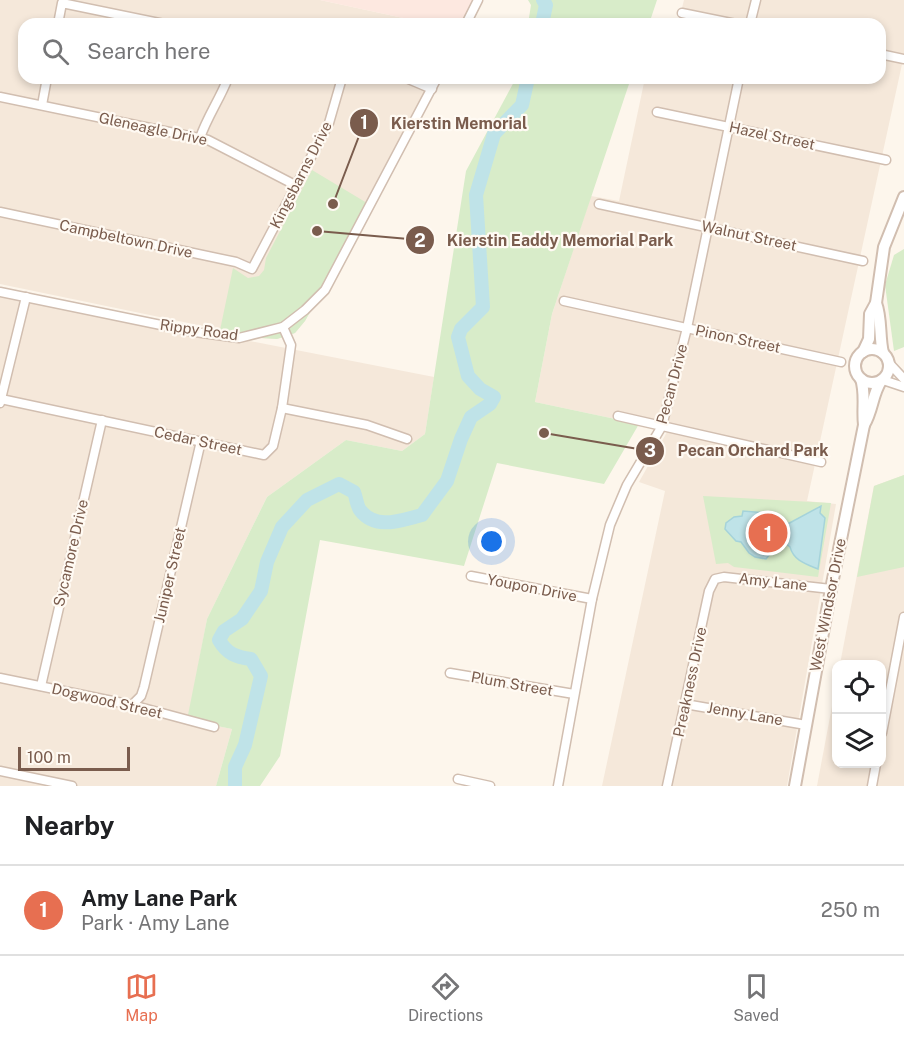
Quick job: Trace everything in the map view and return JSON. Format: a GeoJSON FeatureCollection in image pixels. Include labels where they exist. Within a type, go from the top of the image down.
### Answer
{"type":"FeatureCollection","features":[{"type":"Feature","properties":{"kind":"street"},"geometry":{"type":"LineString","coordinates":[[469,18],[478,0]]}},
{"type":"Feature","properties":{"kind":"street"},"geometry":{"type":"LineString","coordinates":[[752,18],[756,0]]}},
{"type":"Feature","properties":{"kind":"street"},"geometry":{"type":"LineString","coordinates":[[59,18],[62,3],[135,18]]}},
{"type":"Feature","properties":{"kind":"street"},"geometry":{"type":"LineString","coordinates":[[682,13],[707,18]]}},
{"type":"Feature","properties":{"kind":"street"},"geometry":{"type":"LineString","coordinates":[[886,55],[904,59]]}},
{"type":"Feature","properties":{"kind":"street"},"geometry":{"type":"LineString","coordinates":[[42,105],[46,84]]}},
{"type":"Feature","properties":{"kind":"street"},"geometry":{"type":"LineString","coordinates":[[200,138],[225,84]]}},
{"type":"Feature","properties":{"kind":"street","name":"Kingsbarns Drive"},"geometry":{"type":"LineString","coordinates":[[252,269],[329,123],[340,84]]}},
{"type":"Feature","properties":{"kind":"street"},"geometry":{"type":"LineString","coordinates":[[420,84],[432,89]]}},
{"type":"Feature","properties":{"kind":"street","name":"Rippy Road"},"geometry":{"type":"LineString","coordinates":[[0,292],[195,332],[239,338],[283,327],[325,290],[434,84]]}},
{"type":"Feature","properties":{"kind":"street","name":"Pecan Drive"},"geometry":{"type":"LineString","coordinates":[[558,786],[592,599],[612,517],[621,503],[627,485],[662,426],[687,328],[738,84]]}},
{"type":"Feature","properties":{"kind":"street","name":"Gleneagle Drive"},"geometry":{"type":"LineString","coordinates":[[0,97],[200,138],[221,145],[297,186]]}},
{"type":"Feature","properties":{"kind":"street","name":"Hazel Street"},"geometry":{"type":"LineString","coordinates":[[657,112],[886,160]]}},
{"type":"Feature","properties":{"kind":"street","name":"West Windsor Drive"},"geometry":{"type":"LineString","coordinates":[[795,786],[864,425],[862,412],[864,390],[856,365],[869,339],[870,314],[876,303],[884,247],[904,197]]}},
{"type":"Feature","properties":{"kind":"street","name":"Walnut Street"},"geometry":{"type":"LineString","coordinates":[[599,204],[863,261]]}},
{"type":"Feature","properties":{"kind":"street","name":"Campbeltown Drive"},"geometry":{"type":"LineString","coordinates":[[0,212],[236,262],[252,269]]}},
{"type":"Feature","properties":{"kind":"street"},"geometry":{"type":"LineString","coordinates":[[1,401],[26,297]]}},
{"type":"Feature","properties":{"kind":"street","name":"Pinon Street"},"geometry":{"type":"LineString","coordinates":[[564,301],[841,362]]}},
{"type":"Feature","properties":{"kind":"street","name":"West Windsor Drive"},"geometry":{"type":"LineString","coordinates":[[864,425],[872,412],[875,390],[888,372],[889,363],[883,353],[879,338],[880,314],[876,303]]}},
{"type":"Feature","properties":{"kind":"street","name":"Cedar Street"},"geometry":{"type":"LineString","coordinates":[[1,401],[264,454],[273,446],[282,408],[291,345],[283,327]]}},
{"type":"Feature","properties":{"kind":"street"},"geometry":{"type":"LineString","coordinates":[[863,352],[871,349],[883,353]]}},
{"type":"Feature","properties":{"kind":"street"},"geometry":{"type":"LineString","coordinates":[[889,363],[904,379]]}},
{"type":"Feature","properties":{"kind":"street"},"geometry":{"type":"LineString","coordinates":[[861,379],[868,383],[882,381],[904,387]]}},
{"type":"Feature","properties":{"kind":"street"},"geometry":{"type":"LineString","coordinates":[[282,408],[367,425],[407,439]]}},
{"type":"Feature","properties":{"kind":"street"},"geometry":{"type":"LineString","coordinates":[[618,416],[821,462]]}},
{"type":"Feature","properties":{"kind":"street","name":"Sycamore Drive"},"geometry":{"type":"LineString","coordinates":[[40,686],[102,420]]}},
{"type":"Feature","properties":{"kind":"street","name":"Juniper Street"},"geometry":{"type":"LineString","coordinates":[[132,705],[141,696],[144,687],[201,441]]}},
{"type":"Feature","properties":{"kind":"street","name":"Youpon Drive"},"geometry":{"type":"LineString","coordinates":[[471,576],[592,599]]}},
{"type":"Feature","properties":{"kind":"street","name":"Amy Lane"},"geometry":{"type":"LineString","coordinates":[[715,579],[724,577],[831,590]]}},
{"type":"Feature","properties":{"kind":"street","name":"Preakness Drive"},"geometry":{"type":"LineString","coordinates":[[667,786],[710,591],[715,579]]}},
{"type":"Feature","properties":{"kind":"street"},"geometry":{"type":"LineString","coordinates":[[886,714],[904,617]]}},
{"type":"Feature","properties":{"kind":"street","name":"Plum Street"},"geometry":{"type":"LineString","coordinates":[[450,673],[574,694]]}},
{"type":"Feature","properties":{"kind":"street","name":"Dogwood Street"},"geometry":{"type":"LineString","coordinates":[[0,678],[132,705],[214,727]]}},
{"type":"Feature","properties":{"kind":"street","name":"Jenny Lane"},"geometry":{"type":"LineString","coordinates":[[685,704],[806,725]]}},
{"type":"Feature","properties":{"kind":"street"},"geometry":{"type":"LineString","coordinates":[[872,786],[875,768]]}},
{"type":"Feature","properties":{"kind":"street"},"geometry":{"type":"LineString","coordinates":[[0,771],[72,786]]}},
{"type":"Feature","properties":{"kind":"street"},"geometry":{"type":"LineString","coordinates":[[458,779],[490,786]]}},
{"type":"Feature","properties":{"kind":"shaded area"},"geometry":{"type":"Polygon","coordinates":[[[0,0],[320,0],[403,18],[18,18],[18,84],[430,84],[305,321],[295,333],[277,339],[261,338],[0,284],[0,0]]]}},
{"type":"Feature","properties":{"kind":"shaded area"},"geometry":{"type":"Polygon","coordinates":[[[320,0],[475,0],[464,18],[403,18],[320,0]]]}},
{"type":"Feature","properties":{"kind":"shaded area"},"geometry":{"type":"Polygon","coordinates":[[[684,0],[904,0],[904,55],[807,501],[836,504],[787,786],[602,786],[665,491],[639,482],[667,432],[535,402],[552,314],[591,196],[619,201],[644,84],[886,84],[886,18],[680,18],[684,0]]]}},
{"type":"Feature","properties":{"kind":"shaded area"},"geometry":{"type":"Polygon","coordinates":[[[0,292],[434,377],[425,434],[402,451],[346,440],[267,497],[207,619],[188,720],[232,729],[216,786],[0,786],[0,292]]]}},
{"type":"Feature","properties":{"kind":"shaded area"},"geometry":{"type":"Polygon","coordinates":[[[904,475],[904,786],[817,786],[832,706],[832,768],[886,768],[886,660],[841,660],[874,486],[904,475]]]}},
{"type":"Feature","properties":{"kind":"green space"},"geometry":{"type":"Polygon","coordinates":[[[528,0],[657,0],[651,18],[529,18],[531,5],[528,0]]]}},
{"type":"Feature","properties":{"kind":"green space"},"geometry":{"type":"Polygon","coordinates":[[[513,84],[629,84],[552,314],[535,402],[639,424],[604,484],[497,463],[464,566],[320,540],[280,756],[260,786],[216,786],[232,729],[187,720],[207,619],[267,497],[346,440],[402,451],[425,434],[466,171],[513,84]]]}},
{"type":"Feature","properties":{"kind":"green space"},"geometry":{"type":"Polygon","coordinates":[[[312,170],[367,203],[335,269],[305,321],[295,333],[277,339],[220,330],[233,268],[248,278],[259,276],[264,270],[266,258],[312,170]]]}},
{"type":"Feature","properties":{"kind":"green space"},"geometry":{"type":"Polygon","coordinates":[[[904,249],[904,347],[894,351],[885,285],[894,255],[904,249]]]}},
{"type":"Feature","properties":{"kind":"green space"},"geometry":{"type":"Polygon","coordinates":[[[904,475],[904,567],[857,577],[874,486],[904,475]]]}},
{"type":"Feature","properties":{"kind":"green space"},"geometry":{"type":"Polygon","coordinates":[[[703,496],[831,503],[818,577],[734,567],[728,563],[716,564],[703,496]]]}},
{"type":"Feature","properties":{"kind":"water"},"geometry":{"type":"Polygon","coordinates":[[[821,506],[820,513],[825,518],[818,569],[797,559],[785,543],[777,545],[766,559],[755,557],[725,529],[726,523],[734,517],[742,516],[743,511],[768,513],[784,526],[821,506]]]}},
{"type":"Feature","properties":{"kind":"waterway"},"geometry":{"type":"LineString","coordinates":[[543,0],[546,5],[543,18]]}},
{"type":"Feature","properties":{"kind":"waterway"},"geometry":{"type":"LineString","coordinates":[[235,786],[235,767],[245,745],[261,676],[251,659],[232,654],[219,640],[224,631],[242,619],[261,591],[267,562],[282,527],[307,500],[339,484],[354,492],[360,510],[373,520],[389,522],[422,515],[447,481],[471,417],[490,404],[494,397],[480,389],[468,376],[458,337],[461,329],[483,307],[476,195],[494,134],[522,105],[527,84]]}},
{"type":"Feature","properties":{"kind":"place","name":"Kierstin Memorial"},"geometry":{"type":"Point","coordinates":[333,204]}},
{"type":"Feature","properties":{"kind":"place","name":"Kierstin Eaddy Memorial Park"},"geometry":{"type":"Point","coordinates":[317,231]}},
{"type":"Feature","properties":{"kind":"place","name":"Pecan Orchard Park"},"geometry":{"type":"Point","coordinates":[544,433]}},
{"type":"Feature","properties":{"kind":"place","name":"Amy Lane Park"},"geometry":{"type":"Point","coordinates":[768,533]}}]}
